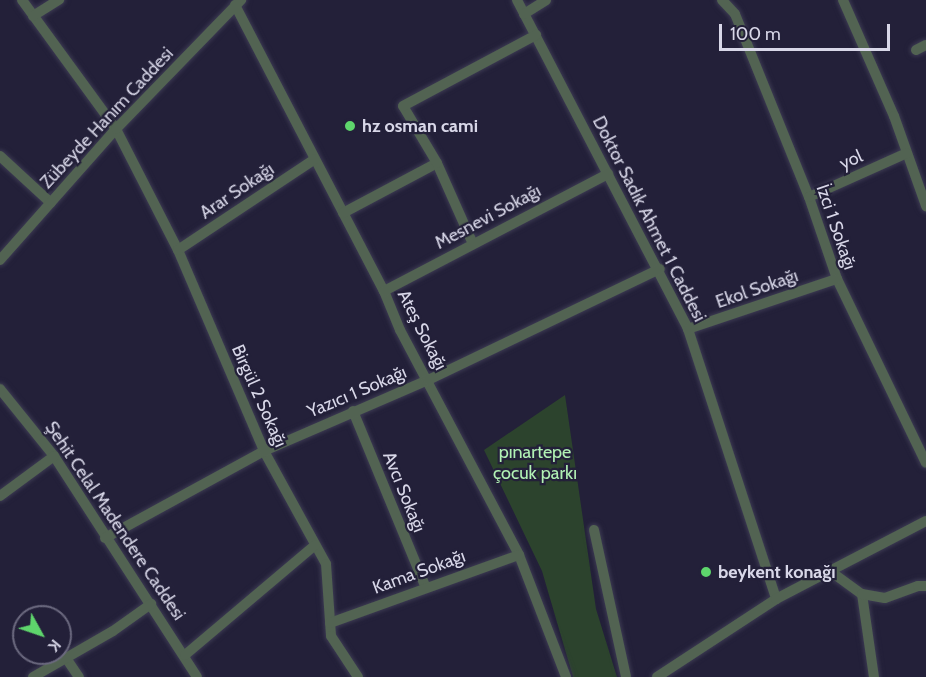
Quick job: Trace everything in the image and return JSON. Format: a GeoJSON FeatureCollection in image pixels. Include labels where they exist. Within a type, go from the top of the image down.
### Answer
{"type":"FeatureCollection","features":[{"type":"Feature","properties":{"kind":"street","name":"Birgül 2 Sokağı"},"geometry":{"type":"LineString","coordinates":[[22,0],[117,129],[178,250],[264,451],[326,564],[331,636],[358,677]]}},
{"type":"Feature","properties":{"kind":"street"},"geometry":{"type":"LineString","coordinates":[[33,16],[59,0]]}},
{"type":"Feature","properties":{"kind":"street","name":"Doktor Sadık Ahmet 1 Caddesi"},"geometry":{"type":"LineString","coordinates":[[517,0],[660,269],[688,329],[776,599]]}},
{"type":"Feature","properties":{"kind":"street"},"geometry":{"type":"LineString","coordinates":[[524,14],[546,0]]}},
{"type":"Feature","properties":{"kind":"street","name":"İzci 1 Sokağı"},"geometry":{"type":"LineString","coordinates":[[722,0],[735,14],[809,197],[837,279],[926,463]]}},
{"type":"Feature","properties":{"kind":"street"},"geometry":{"type":"LineString","coordinates":[[843,0],[907,153],[926,206]]}},
{"type":"Feature","properties":{"kind":"street","name":"Zübeyde Hanım Caddesi"},"geometry":{"type":"LineString","coordinates":[[0,260],[117,129],[238,2]]}},
{"type":"Feature","properties":{"kind":"street","name":"Ateş Sokağı"},"geometry":{"type":"LineString","coordinates":[[238,2],[315,159],[384,291],[400,330],[519,555],[566,677]]}},
{"type":"Feature","properties":{"kind":"street"},"geometry":{"type":"LineString","coordinates":[[472,244],[437,163],[403,106],[536,35]]}},
{"type":"Feature","properties":{"kind":"street","name":"yol"},"geometry":{"type":"LineString","coordinates":[[809,197],[907,153]]}},
{"type":"Feature","properties":{"kind":"street"},"geometry":{"type":"LineString","coordinates":[[0,156],[51,203]]}},
{"type":"Feature","properties":{"kind":"street","name":"Arar Sokağı"},"geometry":{"type":"LineString","coordinates":[[178,250],[315,159]]}},
{"type":"Feature","properties":{"kind":"street"},"geometry":{"type":"LineString","coordinates":[[343,213],[437,163]]}},
{"type":"Feature","properties":{"kind":"street","name":"Mesnevi Sokağı"},"geometry":{"type":"LineString","coordinates":[[384,291],[608,174]]}},
{"type":"Feature","properties":{"kind":"street","name":"Yazıcı 1 Sokağı"},"geometry":{"type":"LineString","coordinates":[[105,538],[264,451],[428,380],[660,269]]}},
{"type":"Feature","properties":{"kind":"street","name":"Ekol Sokağı"},"geometry":{"type":"LineString","coordinates":[[688,329],[837,279]]}},
{"type":"Feature","properties":{"kind":"street","name":"Şehit Celal Madendere Caddesi"},"geometry":{"type":"LineString","coordinates":[[0,389],[54,456],[105,538],[185,655],[197,677]]}},
{"type":"Feature","properties":{"kind":"street","name":"Avcı Sokağı"},"geometry":{"type":"LineString","coordinates":[[353,411],[425,586]]}},
{"type":"Feature","properties":{"kind":"street"},"geometry":{"type":"LineString","coordinates":[[0,496],[54,456]]}},
{"type":"Feature","properties":{"kind":"street"},"geometry":{"type":"LineString","coordinates":[[657,677],[776,599],[926,521]]}},
{"type":"Feature","properties":{"kind":"street"},"geometry":{"type":"LineString","coordinates":[[594,530],[626,677]]}},
{"type":"Feature","properties":{"kind":"street"},"geometry":{"type":"LineString","coordinates":[[185,655],[315,545]]}},
{"type":"Feature","properties":{"kind":"street","name":"Kama Sokağı"},"geometry":{"type":"LineString","coordinates":[[330,623],[425,586],[519,555]]}},
{"type":"Feature","properties":{"kind":"street"},"geometry":{"type":"LineString","coordinates":[[830,571],[862,594],[885,598],[926,586]]}},
{"type":"Feature","properties":{"kind":"street"},"geometry":{"type":"LineString","coordinates":[[862,594],[874,677]]}},
{"type":"Feature","properties":{"kind":"street"},"geometry":{"type":"LineString","coordinates":[[72,654],[151,604]]}},
{"type":"Feature","properties":{"kind":"street"},"geometry":{"type":"LineString","coordinates":[[33,677],[54,665]]}},
{"type":"Feature","properties":{"kind":"green space","name":"pınartepe çocuk parkı"},"geometry":{"type":"Polygon","coordinates":[[[565,395],[596,609],[617,677],[573,677],[542,571],[484,450],[565,395]]]}},
{"type":"Feature","properties":{"kind":"place","name":"hz osman cami"},"geometry":{"type":"Point","coordinates":[350,126]}},
{"type":"Feature","properties":{"kind":"place","name":"beykent konağı"},"geometry":{"type":"Point","coordinates":[706,572]}}]}
